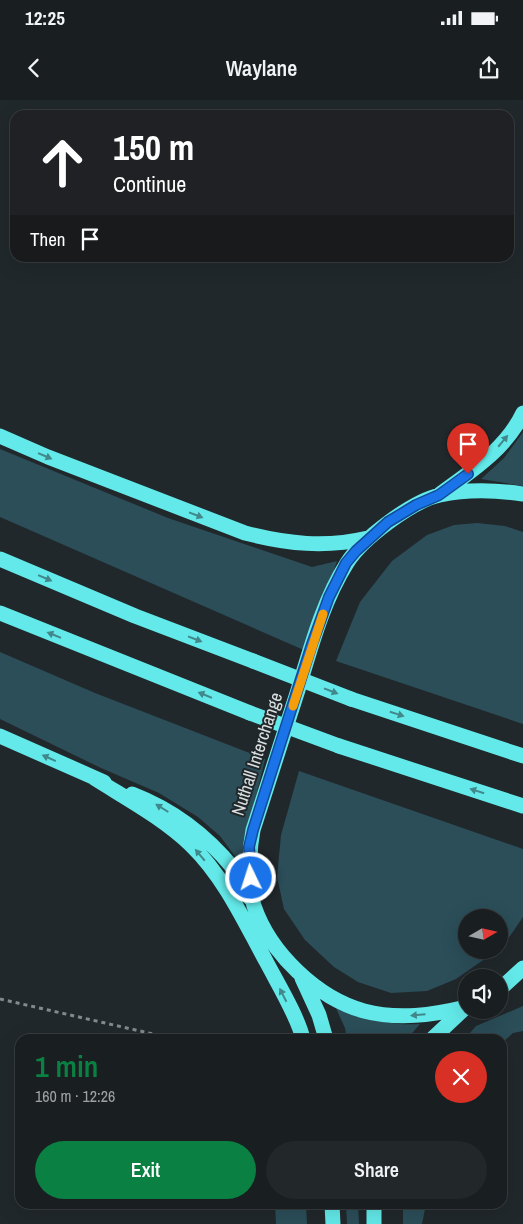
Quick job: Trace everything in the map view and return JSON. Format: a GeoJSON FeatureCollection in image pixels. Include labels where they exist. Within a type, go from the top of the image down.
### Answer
{"type":"FeatureCollection","features":[{"type":"Feature","properties":{"kind":"highway"},"geometry":{"type":"LineString","coordinates":[[439,495],[480,464],[503,443],[523,413]]}},
{"type":"Feature","properties":{"kind":"highway"},"geometry":{"type":"LineString","coordinates":[[0,436],[48,457],[245,533],[267,539],[312,545],[351,542],[370,538]]}},
{"type":"Feature","properties":{"kind":"highway","name":"Nuthall Interchange"},"geometry":{"type":"LineString","coordinates":[[458,1009],[412,1016],[366,1011],[331,997],[300,974],[280,951],[254,905],[249,847],[312,644],[329,597],[346,563],[356,551],[388,522],[416,505],[439,495],[500,490],[523,494]]}},
{"type":"Feature","properties":{"kind":"highway"},"geometry":{"type":"LineString","coordinates":[[0,559],[135,616],[351,699],[523,756]]}},
{"type":"Feature","properties":{"kind":"highway"},"geometry":{"type":"LineString","coordinates":[[0,613],[250,713],[340,746],[523,806]]}},
{"type":"Feature","properties":{"kind":"highway"},"geometry":{"type":"LineString","coordinates":[[0,736],[154,803],[182,820],[199,833],[234,869],[254,905]]}},
{"type":"Feature","properties":{"kind":"highway"},"geometry":{"type":"LineString","coordinates":[[94,778],[172,828],[192,846],[211,868],[233,901],[290,1008],[301,1034]]}},
{"type":"Feature","properties":{"kind":"highway"},"geometry":{"type":"LineString","coordinates":[[508,983],[522,971]]}},
{"type":"Feature","properties":{"kind":"highway"},"geometry":{"type":"LineString","coordinates":[[300,974],[319,1015],[325,1034]]}},
{"type":"Feature","properties":{"kind":"highway"},"geometry":{"type":"LineString","coordinates":[[437,1034],[458,1015]]}},
{"type":"Feature","properties":{"kind":"highway"},"geometry":{"type":"LineString","coordinates":[[332,1209],[332,1224]]}},
{"type":"Feature","properties":{"kind":"highway"},"geometry":{"type":"LineString","coordinates":[[374,1209],[374,1224]]}},
{"type":"Feature","properties":{"kind":"path"},"geometry":{"type":"LineString","coordinates":[[0,999],[153,1034]]}},
{"type":"Feature","properties":{"kind":"shaded area"},"geometry":{"type":"Polygon","coordinates":[[[523,432],[523,486],[481,479],[504,458],[523,432]]]}},
{"type":"Feature","properties":{"kind":"shaded area"},"geometry":{"type":"Polygon","coordinates":[[[0,449],[168,518],[312,567],[337,561],[306,651],[0,517],[0,449]]]}},
{"type":"Feature","properties":{"kind":"shaded area"},"geometry":{"type":"Polygon","coordinates":[[[477,523],[505,526],[523,532],[523,724],[336,661],[360,602],[392,561],[427,535],[454,525],[477,523]]]}},
{"type":"Feature","properties":{"kind":"shaded area"},"geometry":{"type":"Polygon","coordinates":[[[0,652],[95,693],[265,759],[240,863],[220,836],[198,817],[159,793],[101,768],[0,719],[0,652]]]}},
{"type":"Feature","properties":{"kind":"shaded area"},"geometry":{"type":"Polygon","coordinates":[[[299,771],[523,849],[523,917],[508,938],[508,909],[458,909],[458,959],[485,959],[470,969],[458,969],[458,978],[427,991],[391,993],[358,982],[334,967],[305,940],[284,909],[277,877],[281,835],[299,771]]]}},
{"type":"Feature","properties":{"kind":"shaded area"},"geometry":{"type":"Polygon","coordinates":[[[335,1006],[377,1020],[397,1024],[420,1024],[411,1034],[346,1034],[335,1006]]]}},
{"type":"Feature","properties":{"kind":"shaded area"},"geometry":{"type":"Polygon","coordinates":[[[523,1006],[523,1031],[513,1033],[507,1038],[507,1034],[469,1034],[476,1026],[492,1019],[508,1019],[508,1012],[523,1006]]]}},
{"type":"Feature","properties":{"kind":"shaded area"},"geometry":{"type":"Polygon","coordinates":[[[275,1209],[306,1209],[307,1224],[276,1224],[275,1209]]]}},
{"type":"Feature","properties":{"kind":"shaded area"},"geometry":{"type":"Polygon","coordinates":[[[346,1209],[358,1209],[359,1224],[347,1224],[346,1209]]]}},
{"type":"Feature","properties":{"kind":"shaded area"},"geometry":{"type":"Polygon","coordinates":[[[403,1209],[425,1209],[422,1224],[403,1224],[403,1209]]]}},
{"type":"Feature","properties":{"kind":"slow traffic"},"geometry":{"type":"LineString","coordinates":[[293,706],[323,614]]}},
{"type":"Feature","properties":{"kind":"route"},"geometry":{"type":"LineString","coordinates":[[251,878],[249,847],[253,830],[312,644],[329,597],[346,563],[356,551],[388,522],[416,505],[439,495],[468,474]]}}]}
